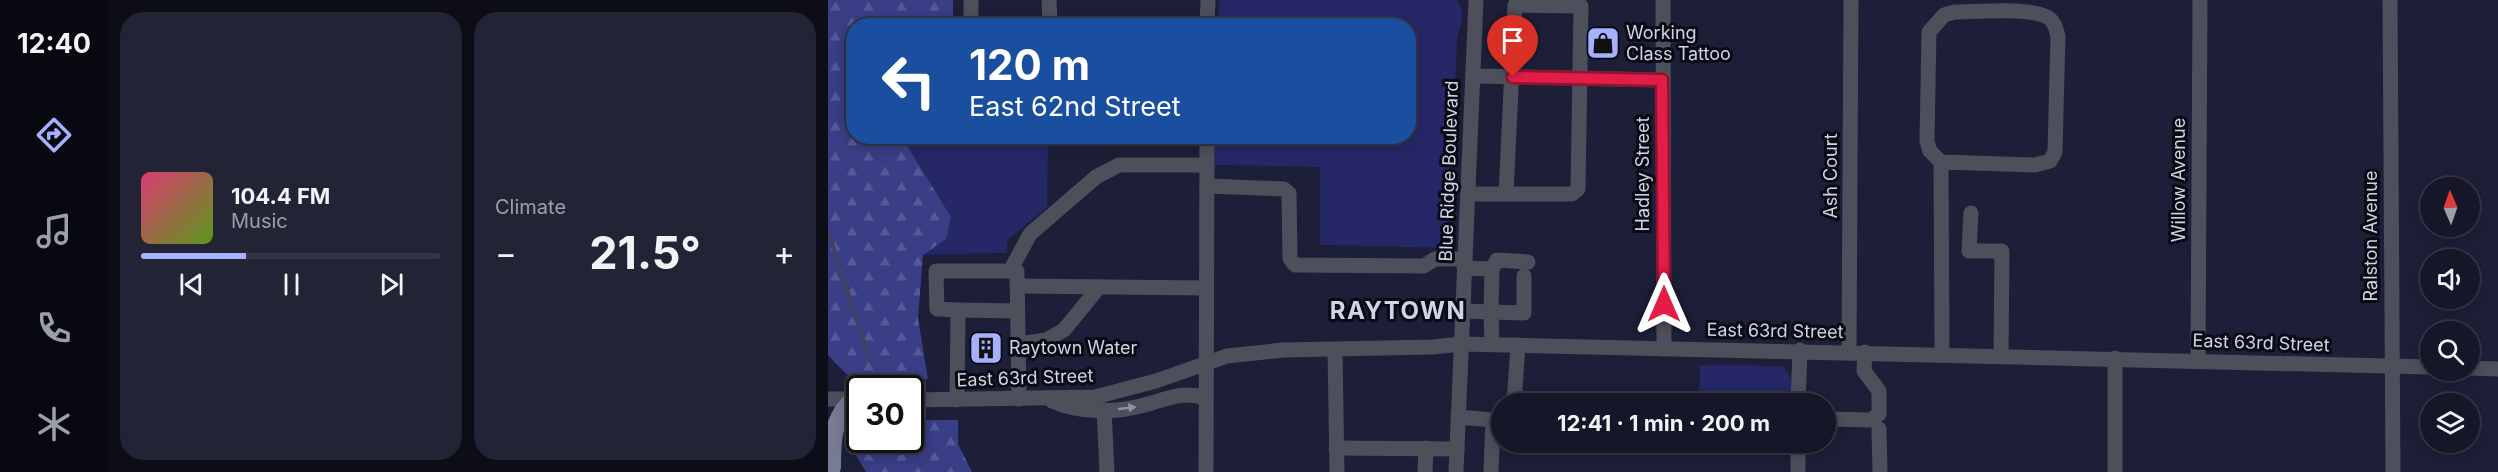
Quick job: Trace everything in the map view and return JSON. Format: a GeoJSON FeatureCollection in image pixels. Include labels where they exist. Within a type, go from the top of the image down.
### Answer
{"type":"FeatureCollection","features":[{"type":"Feature","properties":{"kind":"main road"},"geometry":{"type":"LineString","coordinates":[[831,466],[834,428],[846,406]]}},
{"type":"Feature","properties":{"kind":"street"},"geometry":{"type":"LineString","coordinates":[[971,0],[971,18]]}},
{"type":"Feature","properties":{"kind":"street"},"geometry":{"type":"LineString","coordinates":[[1049,0],[1050,18]]}},
{"type":"Feature","properties":{"kind":"street"},"geometry":{"type":"LineString","coordinates":[[1207,18],[1208,0]]}},
{"type":"Feature","properties":{"kind":"street","name":"Blue Ridge Boulevard"},"geometry":{"type":"LineString","coordinates":[[1456,472],[1476,0]]}},
{"type":"Feature","properties":{"kind":"street","name":"Hadley Street"},"geometry":{"type":"LineString","coordinates":[[1663,0],[1664,349]]}},
{"type":"Feature","properties":{"kind":"street","name":"Ash Court"},"geometry":{"type":"LineString","coordinates":[[1850,352],[1851,0]]}},
{"type":"Feature","properties":{"kind":"street","name":"Willow Avenue"},"geometry":{"type":"LineString","coordinates":[[2198,361],[2199,0]]}},
{"type":"Feature","properties":{"kind":"street","name":"Ralston Avenue"},"geometry":{"type":"LineString","coordinates":[[2390,0],[2393,472]]}},
{"type":"Feature","properties":{"kind":"street"},"geometry":{"type":"LineString","coordinates":[[1468,194],[1506,194],[1572,194],[1578,189],[1581,6],[1515,5],[1506,194]]}},
{"type":"Feature","properties":{"kind":"street"},"geometry":{"type":"LineString","coordinates":[[1941,162],[2035,165],[2050,161],[2055,152],[2058,36],[2049,18],[2032,13],[1955,12],[1944,15],[1935,23],[1927,43],[1927,141],[1930,151],[1941,162],[1942,354]]}},
{"type":"Feature","properties":{"kind":"street"},"geometry":{"type":"LineString","coordinates":[[1473,76],[1662,80]]}},
{"type":"Feature","properties":{"kind":"street"},"geometry":{"type":"LineString","coordinates":[[1206,472],[1207,144]]}},
{"type":"Feature","properties":{"kind":"street"},"geometry":{"type":"LineString","coordinates":[[1010,271],[1030,234],[1096,177],[1119,165],[1207,165]]}},
{"type":"Feature","properties":{"kind":"street"},"geometry":{"type":"LineString","coordinates":[[1207,186],[1284,189],[1289,193],[1290,259],[1295,265],[1424,266],[1435,259],[1492,269]]}},
{"type":"Feature","properties":{"kind":"street"},"geometry":{"type":"LineString","coordinates":[[1971,213],[1969,251],[2002,251],[2001,356]]}},
{"type":"Feature","properties":{"kind":"street"},"geometry":{"type":"LineString","coordinates":[[1462,311],[1491,312],[1524,313],[1526,269],[1497,260],[1492,269],[1491,312],[1492,344]]}},
{"type":"Feature","properties":{"kind":"street"},"geometry":{"type":"LineString","coordinates":[[1017,311],[937,309],[936,271],[1017,271],[1018,399]]}},
{"type":"Feature","properties":{"kind":"street"},"geometry":{"type":"LineString","coordinates":[[1017,286],[1206,288]]}},
{"type":"Feature","properties":{"kind":"street"},"geometry":{"type":"LineString","coordinates":[[1018,344],[1046,340],[1064,330],[1099,287]]}},
{"type":"Feature","properties":{"kind":"street"},"geometry":{"type":"LineString","coordinates":[[949,400],[958,310]]}},
{"type":"Feature","properties":{"kind":"street","name":"East 63rd Street"},"geometry":{"type":"LineString","coordinates":[[924,400],[1095,397],[1156,381],[1206,362],[1249,353],[1461,344],[1800,350],[2420,367]]}},
{"type":"Feature","properties":{"kind":"street"},"geometry":{"type":"LineString","coordinates":[[1515,393],[1518,345]]}},
{"type":"Feature","properties":{"kind":"street"},"geometry":{"type":"LineString","coordinates":[[1335,350],[1336,472]]}},
{"type":"Feature","properties":{"kind":"street"},"geometry":{"type":"LineString","coordinates":[[1798,393],[1800,350]]}},
{"type":"Feature","properties":{"kind":"street"},"geometry":{"type":"LineString","coordinates":[[1836,419],[1871,420],[1878,414],[1879,391],[1864,371],[1865,352]]}},
{"type":"Feature","properties":{"kind":"street"},"geometry":{"type":"LineString","coordinates":[[2115,358],[2115,472]]}},
{"type":"Feature","properties":{"kind":"street"},"geometry":{"type":"LineString","coordinates":[[2480,368],[2498,369]]}},
{"type":"Feature","properties":{"kind":"street"},"geometry":{"type":"LineString","coordinates":[[1050,399],[1070,409],[1104,410],[1146,405],[1182,394],[1191,393],[1206,398]]}},
{"type":"Feature","properties":{"kind":"street"},"geometry":{"type":"LineString","coordinates":[[828,399],[846,399]]}},
{"type":"Feature","properties":{"kind":"street"},"geometry":{"type":"LineString","coordinates":[[1104,410],[1107,472]]}},
{"type":"Feature","properties":{"kind":"street"},"geometry":{"type":"LineString","coordinates":[[1458,417],[1491,420]]}},
{"type":"Feature","properties":{"kind":"street"},"geometry":{"type":"LineString","coordinates":[[1879,429],[1880,472]]}},
{"type":"Feature","properties":{"kind":"street"},"geometry":{"type":"LineString","coordinates":[[1336,448],[1457,449]]}},
{"type":"Feature","properties":{"kind":"street"},"geometry":{"type":"LineString","coordinates":[[1425,472],[1426,448]]}},
{"type":"Feature","properties":{"kind":"street"},"geometry":{"type":"LineString","coordinates":[[1491,472],[1493,453]]}},
{"type":"Feature","properties":{"kind":"street"},"geometry":{"type":"LineString","coordinates":[[1798,453],[1798,472]]}},
{"type":"Feature","properties":{"kind":"shaded area"},"geometry":{"type":"Polygon","coordinates":[[[1219,0],[1456,0],[1462,9],[1462,14],[1457,39],[1448,248],[1320,245],[1320,167],[1215,165],[1215,144],[1416,144],[1416,18],[1218,18],[1219,0]]]}},
{"type":"Feature","properties":{"kind":"shaded area"},"geometry":{"type":"Polygon","coordinates":[[[906,144],[1048,144],[1047,208],[1007,240],[1007,253],[923,255],[946,239],[951,217],[906,144]]]}},
{"type":"Feature","properties":{"kind":"shaded area"},"geometry":{"type":"Polygon","coordinates":[[[1700,365],[1783,366],[1791,378],[1792,393],[1699,393],[1700,365]]]}},
{"type":"Feature","properties":{"kind":"green space"},"geometry":{"type":"Polygon","coordinates":[[[828,0],[953,0],[953,18],[846,18],[846,144],[906,144],[951,217],[946,239],[923,255],[918,318],[928,379],[924,379],[924,375],[847,375],[828,355],[828,0]]]}},
{"type":"Feature","properties":{"kind":"green space"},"geometry":{"type":"Polygon","coordinates":[[[924,420],[958,420],[958,444],[972,472],[866,472],[855,453],[924,453],[924,420]]]}},
{"type":"Feature","properties":{"kind":"waterway"},"geometry":{"type":"LineString","coordinates":[[828,231],[870,361]]}},
{"type":"Feature","properties":{"kind":"place","name":"Working Class Tattoo"},"geometry":{"type":"Point","coordinates":[1603,43]}},
{"type":"Feature","properties":{"kind":"place","name":"Raytown Water"},"geometry":{"type":"Point","coordinates":[986,348]}},
{"type":"Feature","properties":{"kind":"district","name":"RAYTOWN"},"geometry":{"type":"Point","coordinates":[1398,311]}},
{"type":"Feature","properties":{"kind":"route"},"geometry":{"type":"LineString","coordinates":[[1513,77],[1662,80],[1664,304]]}}]}
